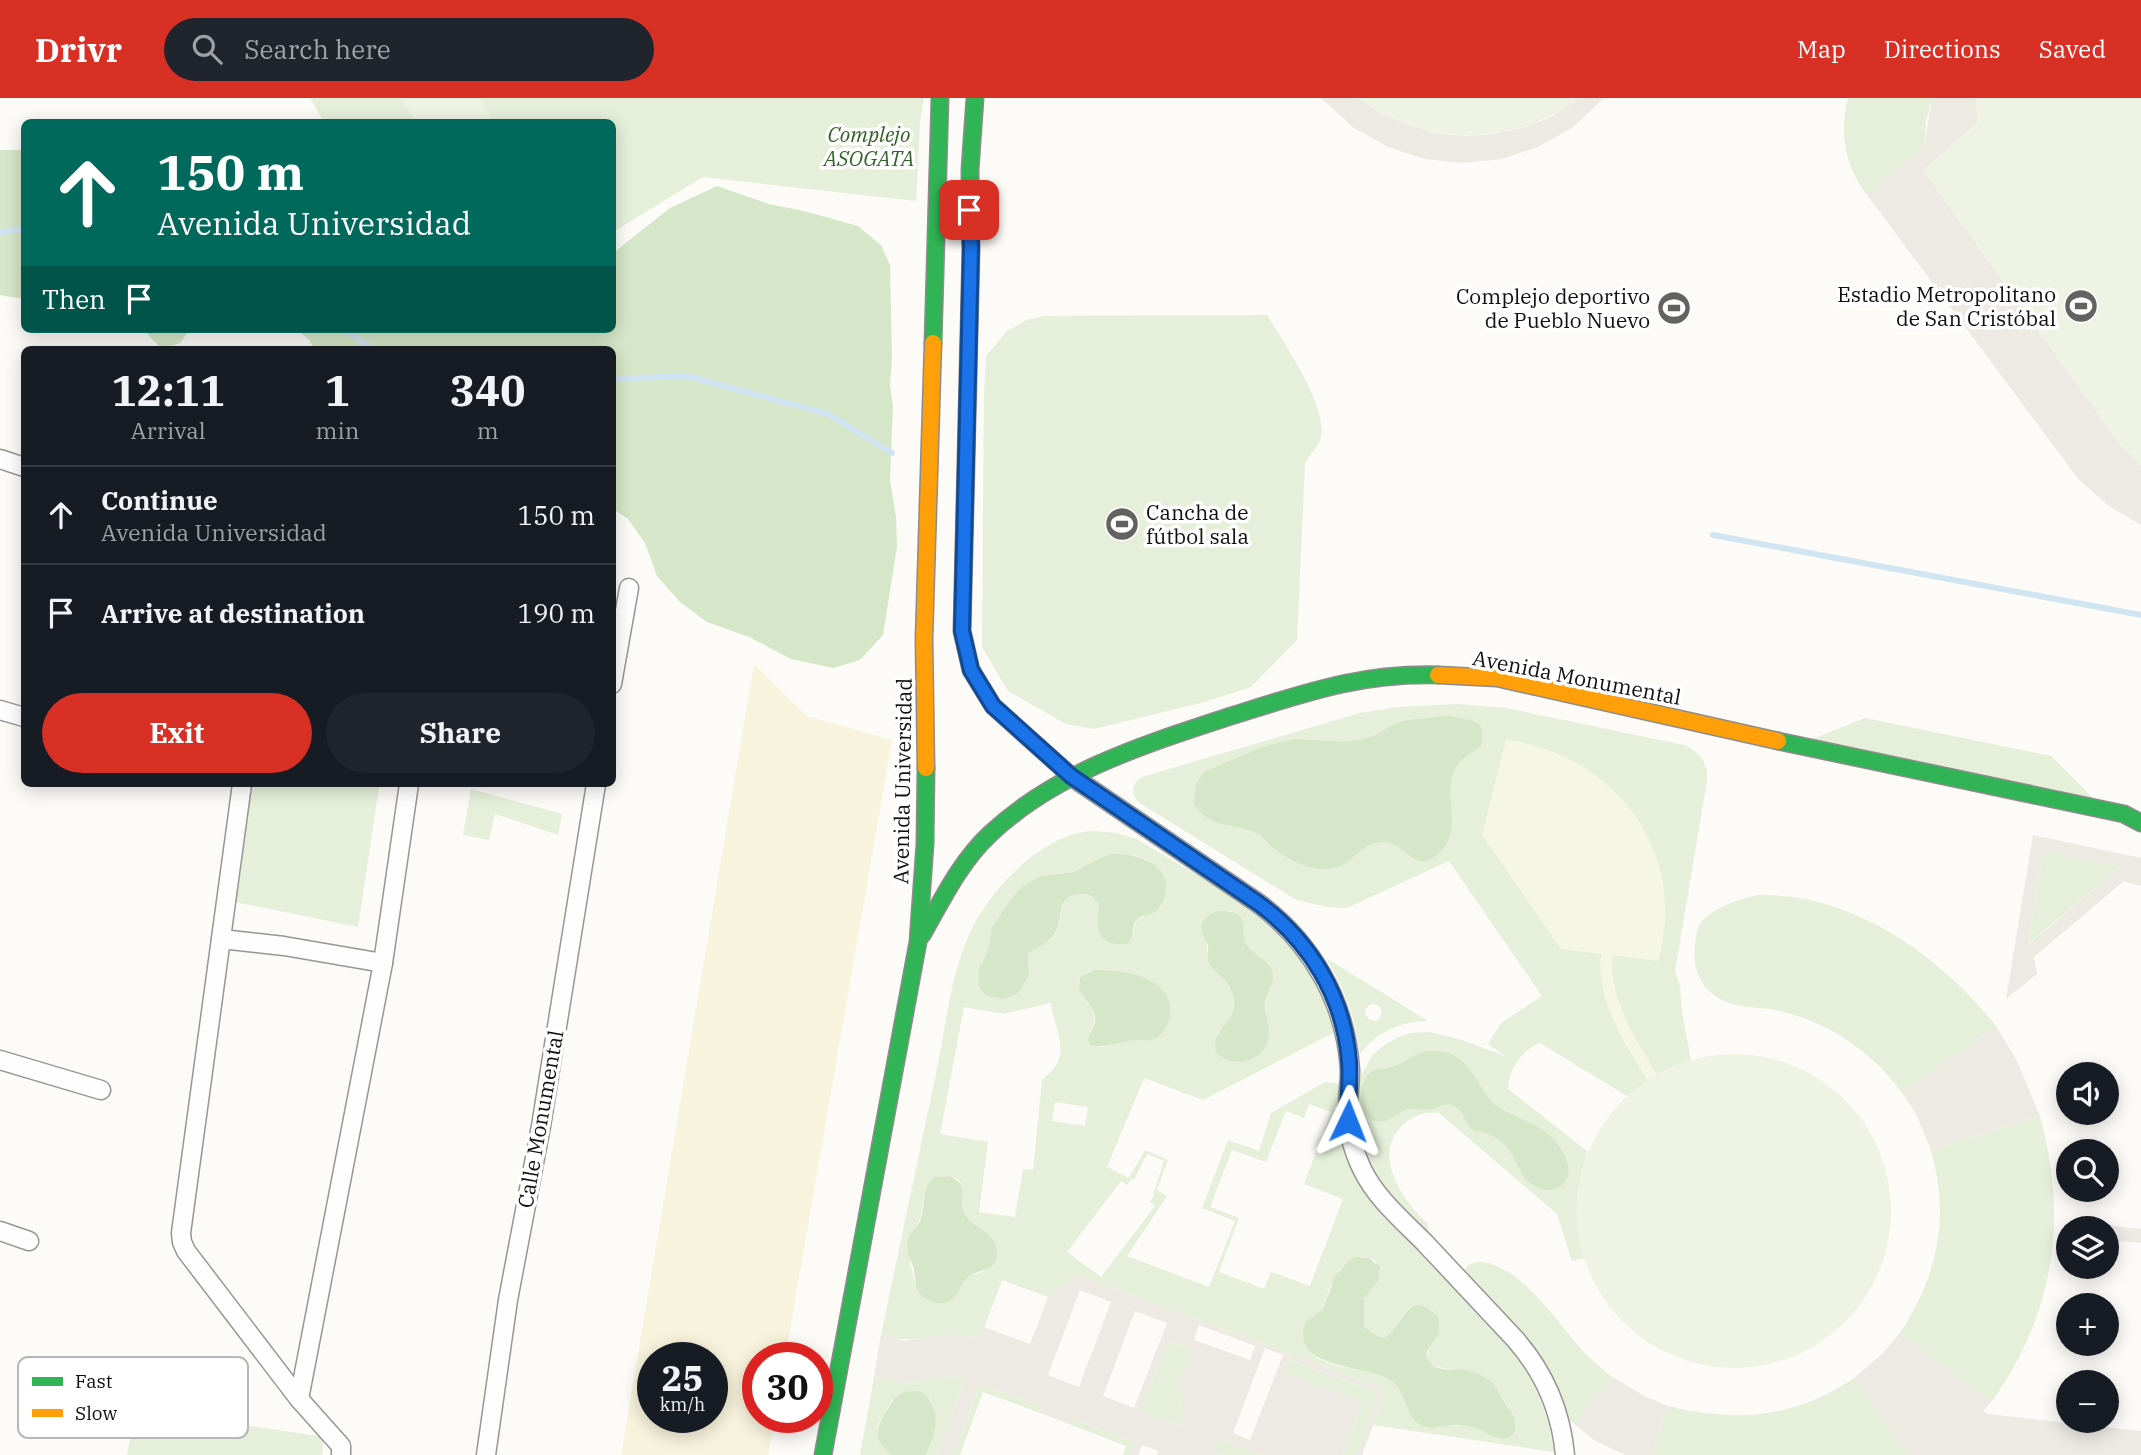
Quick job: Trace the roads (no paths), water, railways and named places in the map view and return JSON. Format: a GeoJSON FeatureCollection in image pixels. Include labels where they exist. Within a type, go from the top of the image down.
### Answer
{"type":"FeatureCollection","features":[{"type":"Feature","properties":{"kind":"street","name":"Avenida Universidad"},"geometry":{"type":"LineString","coordinates":[[823,1455],[918,942],[925,844],[924,639],[940,98]]}},
{"type":"Feature","properties":{"kind":"street"},"geometry":{"type":"LineString","coordinates":[[975,98],[970,170],[971,248],[962,631],[971,670],[993,706],[1071,776],[1258,903],[1284,924],[1307,950],[1329,988],[1344,1030],[1350,1073],[1349,1127],[1353,1147],[1364,1172],[1383,1200],[1528,1355],[1544,1382],[1560,1419],[1566,1455]]}},
{"type":"Feature","properties":{"kind":"street"},"geometry":{"type":"LineString","coordinates":[[0,459],[21,466]]}},
{"type":"Feature","properties":{"kind":"street"},"geometry":{"type":"LineString","coordinates":[[616,661],[629,588]]}},
{"type":"Feature","properties":{"kind":"street","name":"Avenida Monumental"},"geometry":{"type":"LineString","coordinates":[[918,942],[961,868],[989,836],[1020,809],[1071,776],[1137,747],[1313,690],[1374,677],[1455,675],[1497,678],[1770,740],[2124,814],[2141,823]]}},
{"type":"Feature","properties":{"kind":"street"},"geometry":{"type":"LineString","coordinates":[[0,710],[21,716]]}},
{"type":"Feature","properties":{"kind":"street"},"geometry":{"type":"LineString","coordinates":[[242,787],[181,1233],[182,1242],[186,1251],[299,1399],[341,1446],[341,1455]]}},
{"type":"Feature","properties":{"kind":"street"},"geometry":{"type":"LineString","coordinates":[[299,1399],[383,963],[409,787]]}},
{"type":"Feature","properties":{"kind":"street","name":"Calle Monumental"},"geometry":{"type":"LineString","coordinates":[[486,1455],[508,1300],[541,1126],[596,787]]}},
{"type":"Feature","properties":{"kind":"street"},"geometry":{"type":"LineString","coordinates":[[221,939],[284,946],[383,963]]}},
{"type":"Feature","properties":{"kind":"street"},"geometry":{"type":"LineString","coordinates":[[0,1060],[101,1090]]}},
{"type":"Feature","properties":{"kind":"street"},"geometry":{"type":"LineString","coordinates":[[0,1231],[29,1241]]}},
{"type":"Feature","properties":{"kind":"waterway"},"geometry":{"type":"LineString","coordinates":[[0,232],[21,229]]}},
{"type":"Feature","properties":{"kind":"waterway"},"geometry":{"type":"LineString","coordinates":[[349,333],[369,346]]}},
{"type":"Feature","properties":{"kind":"waterway"},"geometry":{"type":"LineString","coordinates":[[616,379],[687,376],[828,414],[892,453]]}},
{"type":"Feature","properties":{"kind":"waterway"},"geometry":{"type":"LineString","coordinates":[[1713,535],[2141,615]]}},
{"type":"Feature","properties":{"kind":"place","name":"Estadio Metropolitano de San Cristóbal"},"geometry":{"type":"Point","coordinates":[2081,306]}},
{"type":"Feature","properties":{"kind":"place","name":"Complejo deportivo de Pueblo Nuevo"},"geometry":{"type":"Point","coordinates":[1674,308]}},
{"type":"Feature","properties":{"kind":"place","name":"Cancha de fútbol sala"},"geometry":{"type":"Point","coordinates":[1122,524]}},
{"type":"Feature","properties":{"kind":"park label","name":"Complejo ASOGATA"},"geometry":{"type":"Point","coordinates":[869,146]}}]}
